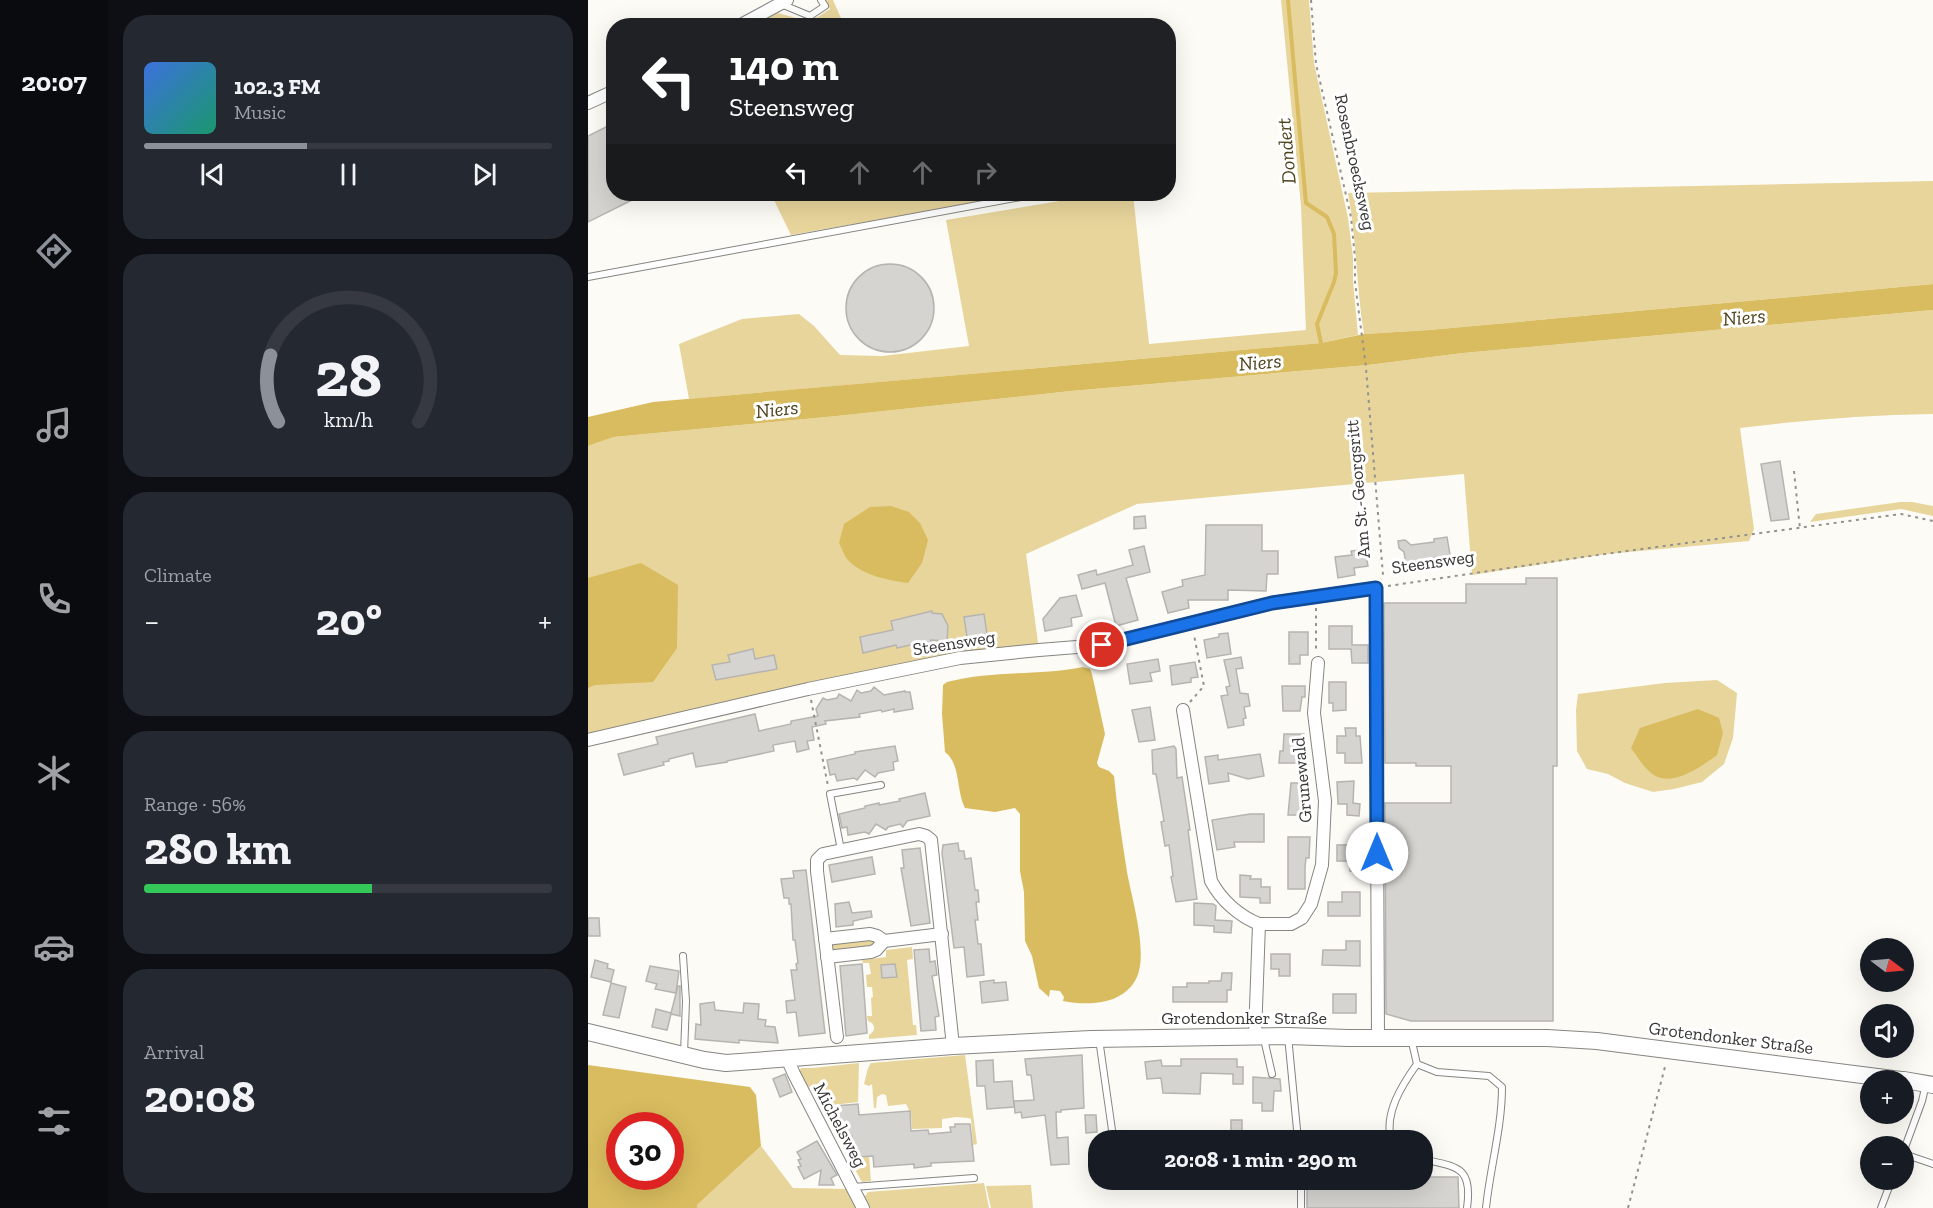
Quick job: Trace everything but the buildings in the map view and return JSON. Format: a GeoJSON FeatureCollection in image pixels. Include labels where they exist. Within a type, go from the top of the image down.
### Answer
{"type":"FeatureCollection","features":[{"type":"Feature","properties":{"kind":"main road","name":"Grotendonker Straße"},"geometry":{"type":"LineString","coordinates":[[588,1032],[726,1063],[1099,1038],[1259,1036],[1548,1038],[1597,1041],[1860,1075]]}},
{"type":"Feature","properties":{"kind":"main road","name":"Grotendonker Straße"},"geometry":{"type":"LineString","coordinates":[[1914,1082],[1930,1084]]}},
{"type":"Feature","properties":{"kind":"street"},"geometry":{"type":"LineString","coordinates":[[754,18],[784,2]]}},
{"type":"Feature","properties":{"kind":"street"},"geometry":{"type":"LineString","coordinates":[[588,103],[606,95]]}},
{"type":"Feature","properties":{"kind":"street"},"geometry":{"type":"LineString","coordinates":[[1376,588],[1378,1038]]}},
{"type":"Feature","properties":{"kind":"street","name":"Steensweg"},"geometry":{"type":"LineString","coordinates":[[588,740],[808,688],[960,658],[1102,645],[1272,603],[1376,588]]}},
{"type":"Feature","properties":{"kind":"street","name":"Grunewald"},"geometry":{"type":"LineString","coordinates":[[1259,924],[1291,924],[1302,918],[1311,904],[1322,865],[1325,801],[1314,714],[1318,663]]}},
{"type":"Feature","properties":{"kind":"street"},"geometry":{"type":"LineString","coordinates":[[1183,710],[1211,880],[1217,892],[1245,919],[1259,924],[1259,1036]]}},
{"type":"Feature","properties":{"kind":"street"},"geometry":{"type":"LineString","coordinates":[[837,1037],[817,860],[823,854],[919,834],[929,837],[942,934],[953,1046]]}},
{"type":"Feature","properties":{"kind":"street"},"geometry":{"type":"LineString","coordinates":[[825,939],[870,934],[884,941]]}},
{"type":"Feature","properties":{"kind":"street"},"geometry":{"type":"LineString","coordinates":[[827,957],[871,952],[884,941],[942,934]]}},
{"type":"Feature","properties":{"kind":"street","name":"Michelsweg"},"geometry":{"type":"LineString","coordinates":[[787,1058],[863,1208]]}},
{"type":"Feature","properties":{"kind":"lane"},"geometry":{"type":"LineString","coordinates":[[784,2],[810,16],[825,6],[821,0]]}},
{"type":"Feature","properties":{"kind":"lane"},"geometry":{"type":"LineString","coordinates":[[588,277],[999,201]]}},
{"type":"Feature","properties":{"kind":"lane"},"geometry":{"type":"LineString","coordinates":[[842,850],[830,794],[881,785]]}},
{"type":"Feature","properties":{"kind":"lane"},"geometry":{"type":"LineString","coordinates":[[683,956],[686,1001],[684,1055]]}},
{"type":"Feature","properties":{"kind":"lane"},"geometry":{"type":"LineString","coordinates":[[1259,1036],[1272,1074]]}},
{"type":"Feature","properties":{"kind":"lane"},"geometry":{"type":"LineString","coordinates":[[1288,1036],[1297,1130]]}},
{"type":"Feature","properties":{"kind":"lane"},"geometry":{"type":"LineString","coordinates":[[1099,1038],[1112,1130]]}},
{"type":"Feature","properties":{"kind":"lane"},"geometry":{"type":"LineString","coordinates":[[1389,1130],[1390,1119],[1400,1087],[1417,1064],[1411,1038]]}},
{"type":"Feature","properties":{"kind":"lane"},"geometry":{"type":"LineString","coordinates":[[1417,1064],[1437,1072],[1489,1076],[1502,1087],[1502,1109],[1486,1208]]}},
{"type":"Feature","properties":{"kind":"lane"},"geometry":{"type":"LineString","coordinates":[[1910,1136],[1930,1084]]}},
{"type":"Feature","properties":{"kind":"lane"},"geometry":{"type":"LineString","coordinates":[[1914,1156],[1933,1164]]}},
{"type":"Feature","properties":{"kind":"lane"},"geometry":{"type":"LineString","coordinates":[[1433,1162],[1455,1166],[1462,1172],[1470,1189],[1467,1208]]}},
{"type":"Feature","properties":{"kind":"lane"},"geometry":{"type":"LineString","coordinates":[[852,1187],[974,1178]]}},
{"type":"Feature","properties":{"kind":"lane"},"geometry":{"type":"LineString","coordinates":[[1300,1190],[1301,1208]]}},
{"type":"Feature","properties":{"kind":"lane"},"geometry":{"type":"LineString","coordinates":[[1881,1208],[1888,1190]]}},
{"type":"Feature","properties":{"kind":"path","name":"Rosenbroecksweg"},"geometry":{"type":"LineString","coordinates":[[1311,0],[1316,64],[1351,217],[1355,282],[1362,331]]}},
{"type":"Feature","properties":{"kind":"path","name":"Am St.-Georgsritt"},"geometry":{"type":"LineString","coordinates":[[1362,331],[1383,575],[1376,588]]}},
{"type":"Feature","properties":{"kind":"path"},"geometry":{"type":"LineString","coordinates":[[1794,471],[1800,529]]}},
{"type":"Feature","properties":{"kind":"path","name":"Steensweg"},"geometry":{"type":"LineString","coordinates":[[1376,588],[1901,514],[1933,521]]}},
{"type":"Feature","properties":{"kind":"path"},"geometry":{"type":"LineString","coordinates":[[1316,596],[1315,641],[1318,663]]}},
{"type":"Feature","properties":{"kind":"path"},"geometry":{"type":"LineString","coordinates":[[1183,710],[1204,686],[1192,624]]}},
{"type":"Feature","properties":{"kind":"path"},"geometry":{"type":"LineString","coordinates":[[808,688],[830,794]]}},
{"type":"Feature","properties":{"kind":"path"},"geometry":{"type":"LineString","coordinates":[[1628,1208],[1670,1050]]}},
{"type":"Feature","properties":{"kind":"shaded area"},"geometry":{"type":"Polygon","coordinates":[[[826,0],[833,0],[841,18],[816,18],[830,9],[826,0]]]}},
{"type":"Feature","properties":{"kind":"shaded area"},"geometry":{"type":"Polygon","coordinates":[[[1281,0],[1309,0],[1314,63],[1348,218],[1358,335],[1321,343],[689,399],[679,344],[742,319],[799,314],[814,326],[840,355],[882,356],[969,346],[946,220],[1060,201],[1134,201],[1149,344],[1306,330],[1301,206],[1281,0]]]}},
{"type":"Feature","properties":{"kind":"shaded area"},"geometry":{"type":"Polygon","coordinates":[[[778,13],[796,18],[767,18],[778,13]]]}},
{"type":"Feature","properties":{"kind":"shaded area"},"geometry":{"type":"Polygon","coordinates":[[[1933,181],[1933,284],[1364,334],[1348,193],[1933,181]]]}},
{"type":"Feature","properties":{"kind":"shaded area"},"geometry":{"type":"Polygon","coordinates":[[[774,201],[983,201],[791,235],[774,201]]]}},
{"type":"Feature","properties":{"kind":"shaded area"},"geometry":{"type":"Polygon","coordinates":[[[1933,310],[1933,414],[1836,418],[1740,428],[1754,529],[1749,541],[1607,554],[1472,575],[1464,474],[1137,504],[1026,554],[1039,650],[960,658],[588,740],[588,446],[614,437],[1071,391],[1368,365],[1463,353],[1933,310]]]}},
{"type":"Feature","properties":{"kind":"shaded area"},"geometry":{"type":"Polygon","coordinates":[[[1900,502],[1933,506],[1933,516],[1901,509],[1810,522],[1816,514],[1900,502]]]}},
{"type":"Feature","properties":{"kind":"shaded area"},"geometry":{"type":"Polygon","coordinates":[[[1717,680],[1737,693],[1733,738],[1724,764],[1702,782],[1653,792],[1625,783],[1608,774],[1587,769],[1577,751],[1578,694],[1665,683],[1717,680]]]}},
{"type":"Feature","properties":{"kind":"shaded area"},"geometry":{"type":"Polygon","coordinates":[[[869,938],[875,942],[873,946],[833,951],[832,944],[869,938]]]}},
{"type":"Feature","properties":{"kind":"shaded area"},"geometry":{"type":"Polygon","coordinates":[[[912,947],[913,959],[907,960],[913,1025],[916,1025],[917,1035],[869,1039],[874,1028],[867,1016],[872,1016],[871,998],[873,997],[872,987],[867,987],[866,975],[871,974],[869,963],[863,963],[862,960],[886,957],[886,950],[912,947]]]}},
{"type":"Feature","properties":{"kind":"shaded area"},"geometry":{"type":"Polygon","coordinates":[[[965,1055],[977,1144],[973,1145],[971,1119],[969,1118],[942,1119],[942,1128],[912,1129],[911,1114],[906,1104],[888,1106],[886,1095],[882,1094],[877,1097],[876,1108],[874,1108],[872,1084],[869,1086],[864,1084],[871,1063],[965,1055]]]}},
{"type":"Feature","properties":{"kind":"shaded area"},"geometry":{"type":"Polygon","coordinates":[[[859,1063],[858,1102],[834,1105],[833,1123],[815,1085],[809,1087],[806,1085],[799,1072],[801,1068],[859,1063]]]}},
{"type":"Feature","properties":{"kind":"shaded area"},"geometry":{"type":"Polygon","coordinates":[[[761,1146],[793,1188],[850,1189],[856,1198],[865,1196],[868,1192],[984,1183],[989,1208],[697,1208],[697,1205],[761,1146]]]}},
{"type":"Feature","properties":{"kind":"shaded area"},"geometry":{"type":"Polygon","coordinates":[[[869,1156],[871,1181],[862,1182],[849,1159],[869,1156]]]}},
{"type":"Feature","properties":{"kind":"shaded area"},"geometry":{"type":"Polygon","coordinates":[[[1031,1185],[1033,1208],[991,1208],[986,1186],[1031,1185]]]}},
{"type":"Feature","properties":{"kind":"water","name":"Niers"},"geometry":{"type":"Polygon","coordinates":[[[1933,284],[1933,310],[1463,353],[1368,365],[1071,391],[614,437],[588,446],[588,417],[653,402],[1321,343],[1364,334],[1933,284]]]}},
{"type":"Feature","properties":{"kind":"water"},"geometry":{"type":"Polygon","coordinates":[[[891,506],[909,512],[920,523],[928,540],[922,563],[908,583],[884,579],[861,570],[847,558],[839,543],[844,524],[870,507],[891,506]]]}},
{"type":"Feature","properties":{"kind":"water"},"geometry":{"type":"Polygon","coordinates":[[[641,563],[678,585],[677,648],[653,682],[595,685],[588,688],[588,578],[641,563]]]}},
{"type":"Feature","properties":{"kind":"water"},"geometry":{"type":"Polygon","coordinates":[[[1083,667],[1090,669],[1092,674],[1105,734],[1097,763],[1099,767],[1114,776],[1123,848],[1138,925],[1141,954],[1137,977],[1131,986],[1115,998],[1094,1003],[1063,1001],[1064,997],[1060,991],[1050,990],[1049,997],[1039,988],[1032,956],[1025,941],[1024,892],[1020,871],[1020,814],[1015,808],[995,812],[965,808],[954,763],[945,752],[942,714],[943,685],[947,682],[981,676],[1083,667]]]}},
{"type":"Feature","properties":{"kind":"water"},"geometry":{"type":"Polygon","coordinates":[[[1698,709],[1719,718],[1723,733],[1717,755],[1684,775],[1665,779],[1657,777],[1644,766],[1631,748],[1640,728],[1698,709]]]}},
{"type":"Feature","properties":{"kind":"water"},"geometry":{"type":"Polygon","coordinates":[[[588,1065],[750,1087],[756,1095],[761,1146],[697,1205],[697,1208],[588,1208],[588,1065]]]}},
{"type":"Feature","properties":{"kind":"waterway","name":"Dondert"},"geometry":{"type":"LineString","coordinates":[[1288,0],[1306,203],[1327,217],[1334,234],[1336,273],[1317,324],[1322,348]]}},
{"type":"Feature","properties":{"kind":"route"},"geometry":{"type":"LineString","coordinates":[[1102,645],[1272,603],[1376,588],[1377,853]]}}]}
